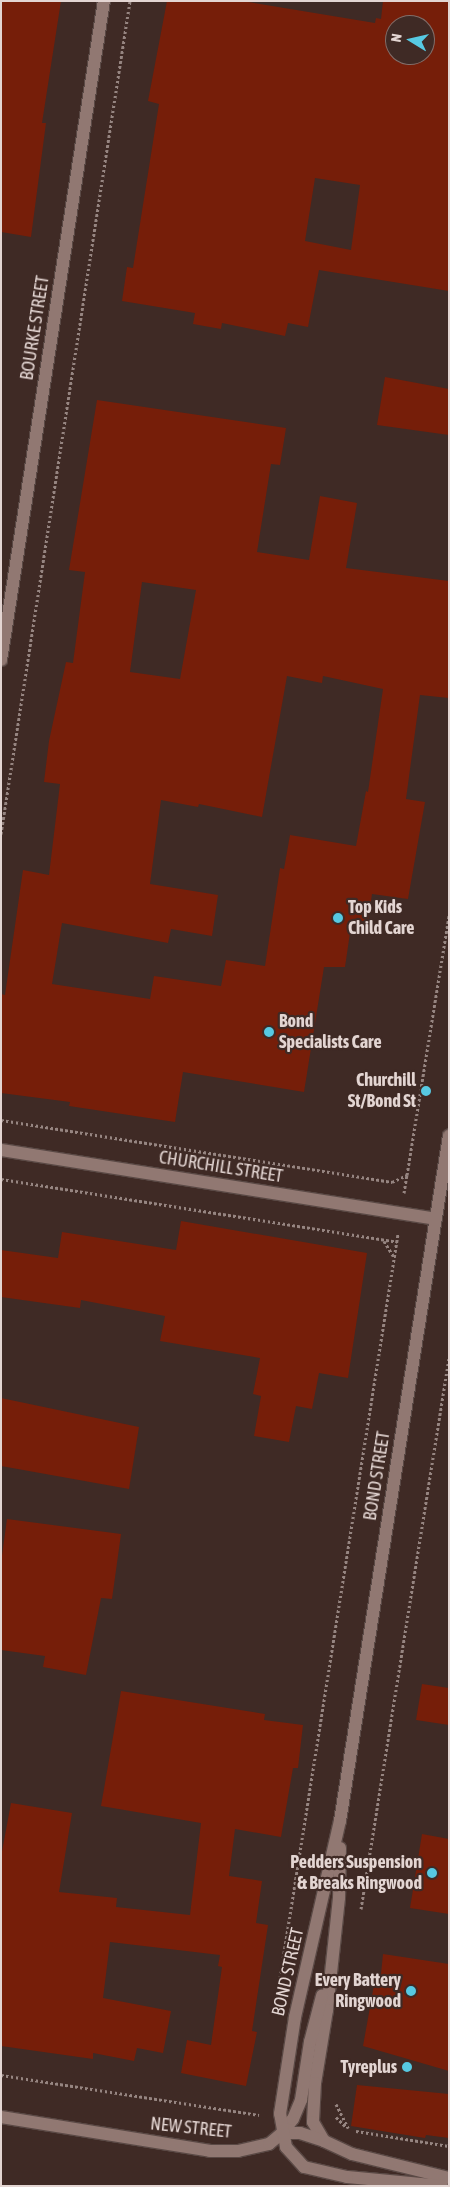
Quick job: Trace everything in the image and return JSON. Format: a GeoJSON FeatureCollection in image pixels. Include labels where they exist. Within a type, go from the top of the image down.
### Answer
{"type":"FeatureCollection","features":[{"type":"Feature","properties":{"kind":"street","name":"BOURKE STREET"},"geometry":{"type":"LineString","coordinates":[[1,660],[104,1]]}},
{"type":"Feature","properties":{"kind":"street","name":"BOND STREET"},"geometry":{"type":"LineString","coordinates":[[282,2133],[280,2114],[295,2017],[340,1821],[449,1136]]}},
{"type":"Feature","properties":{"kind":"street","name":"CHURCHILL STREET"},"geometry":{"type":"LineString","coordinates":[[1,1150],[436,1219]]}},
{"type":"Feature","properties":{"kind":"street","name":"BOND STREET"},"geometry":{"type":"LineString","coordinates":[[313,2118],[315,2083],[327,2010],[339,1898],[340,1821]]}},
{"type":"Feature","properties":{"kind":"street"},"geometry":{"type":"LineString","coordinates":[[282,2133],[293,2119],[301,2100],[310,2042],[332,1959]]}},
{"type":"Feature","properties":{"kind":"street","name":"NEW STREET"},"geometry":{"type":"LineString","coordinates":[[1,2117],[210,2151],[238,2151],[269,2144],[282,2133]]}},
{"type":"Feature","properties":{"kind":"street"},"geometry":{"type":"LineString","coordinates":[[313,2118],[324,2141]]}},
{"type":"Feature","properties":{"kind":"street"},"geometry":{"type":"LineString","coordinates":[[282,2133],[300,2133],[324,2141],[352,2154],[449,2178]]}},
{"type":"Feature","properties":{"kind":"street"},"geometry":{"type":"LineString","coordinates":[[282,2133],[286,2147],[304,2167],[347,2177],[442,2186]]}},
{"type":"Feature","properties":{"kind":"path"},"geometry":{"type":"LineString","coordinates":[[1,834],[130,1]]}},
{"type":"Feature","properties":{"kind":"path"},"geometry":{"type":"LineString","coordinates":[[279,1986],[449,915]]}},
{"type":"Feature","properties":{"kind":"path"},"geometry":{"type":"LineString","coordinates":[[1,1120],[392,1182],[407,1175]]}},
{"type":"Feature","properties":{"kind":"path"},"geometry":{"type":"LineString","coordinates":[[1,1179],[397,1242]]}},
{"type":"Feature","properties":{"kind":"path"},"geometry":{"type":"LineString","coordinates":[[384,1240],[394,1257]]}},
{"type":"Feature","properties":{"kind":"path"},"geometry":{"type":"LineString","coordinates":[[360,1919],[449,1358]]}},
{"type":"Feature","properties":{"kind":"path"},"geometry":{"type":"LineString","coordinates":[[1,2075],[258,2115],[280,2114]]}},
{"type":"Feature","properties":{"kind":"path"},"geometry":{"type":"LineString","coordinates":[[332,2096],[349,2130]]}},
{"type":"Feature","properties":{"kind":"path"},"geometry":{"type":"LineString","coordinates":[[258,2115],[260,2105]]}},
{"type":"Feature","properties":{"kind":"path"},"geometry":{"type":"LineString","coordinates":[[313,2118],[332,2113],[349,2130],[449,2146]]}},
{"type":"Feature","properties":{"kind":"building"},"geometry":{"type":"Polygon","coordinates":[[[1,1],[61,1],[42,123],[46,123],[31,237],[1,232],[1,1]]]}},
{"type":"Feature","properties":{"kind":"building"},"geometry":{"type":"Polygon","coordinates":[[[167,1],[242,1],[375,23],[376,18],[381,19],[383,1],[449,1],[449,291],[319,270],[308,327],[288,323],[285,336],[222,323],[221,329],[193,324],[195,313],[122,301],[127,267],[133,268],[159,104],[148,101],[167,1]],[[315,178],[305,241],[351,250],[360,185],[315,178]]]}},
{"type":"Feature","properties":{"kind":"building"},"geometry":{"type":"Polygon","coordinates":[[[385,377],[449,389],[449,435],[377,425],[385,377]]]}},
{"type":"Feature","properties":{"kind":"building"},"geometry":{"type":"Polygon","coordinates":[[[97,400],[286,428],[280,465],[271,464],[257,552],[309,560],[320,496],[357,503],[346,568],[449,581],[449,698],[420,695],[406,799],[425,802],[408,899],[372,894],[368,922],[352,919],[345,967],[324,967],[304,1092],[183,1072],[175,1122],[69,1106],[70,1102],[1,1093],[1,994],[5,995],[23,870],[49,875],[60,784],[44,782],[49,741],[66,662],[73,663],[85,572],[69,570],[97,400]],[[142,582],[130,672],[180,679],[196,590],[142,582]],[[287,676],[262,817],[199,804],[198,807],[161,800],[150,884],[218,895],[212,936],[171,929],[168,943],[62,923],[52,984],[150,999],[154,976],[221,986],[226,960],[265,966],[280,868],[284,869],[290,835],[356,846],[366,791],[368,792],[383,689],[323,676],[322,683],[287,676]]]}},
{"type":"Feature","properties":{"kind":"building"},"geometry":{"type":"Polygon","coordinates":[[[181,1221],[367,1253],[348,1378],[319,1373],[312,1409],[296,1406],[289,1442],[254,1436],[261,1396],[253,1394],[260,1358],[160,1341],[165,1316],[81,1300],[80,1308],[1,1297],[1,1250],[58,1258],[62,1232],[176,1250],[181,1221]]]}},
{"type":"Feature","properties":{"kind":"building"},"geometry":{"type":"Polygon","coordinates":[[[1,1398],[139,1427],[129,1489],[1,1466],[1,1398]]]}},
{"type":"Feature","properties":{"kind":"building"},"geometry":{"type":"Polygon","coordinates":[[[7,1519],[121,1534],[112,1599],[101,1598],[86,1675],[43,1667],[45,1656],[1,1650],[1,1563],[7,1519]]]}},
{"type":"Feature","properties":{"kind":"building"},"geometry":{"type":"Polygon","coordinates":[[[422,1684],[449,1688],[449,1725],[416,1720],[422,1684]]]}},
{"type":"Feature","properties":{"kind":"building"},"geometry":{"type":"Polygon","coordinates":[[[121,1691],[265,1714],[264,1720],[303,1725],[298,1768],[293,1768],[281,1837],[235,1829],[229,1876],[262,1881],[256,1923],[268,1925],[252,2031],[257,2032],[246,2086],[181,2073],[187,2040],[211,2045],[222,1967],[218,1966],[220,1955],[110,1942],[103,1998],[171,2011],[163,2053],[137,2048],[134,2061],[93,2053],[93,2059],[1,2046],[1,1857],[11,1803],[72,1813],[59,1892],[117,1898],[116,1907],[190,1915],[201,1823],[101,1806],[121,1691]]]}},
{"type":"Feature","properties":{"kind":"building","name":"Pedders Suspension & Breaks Ringwood"},"geometry":{"type":"Polygon","coordinates":[[[422,1834],[449,1839],[449,1914],[410,1908],[422,1834]]]}},
{"type":"Feature","properties":{"kind":"building"},"geometry":{"type":"Polygon","coordinates":[[[383,1954],[449,1964],[449,2071],[363,2046],[376,1974],[381,1974],[383,1954]]]}},
{"type":"Feature","properties":{"kind":"building"},"geometry":{"type":"Polygon","coordinates":[[[357,2085],[449,2094],[449,2138],[426,2135],[425,2138],[351,2126],[357,2085]]]}},
{"type":"Feature","properties":{"kind":"place","name":"Top Kids Child Care"},"geometry":{"type":"Point","coordinates":[338,918]}},
{"type":"Feature","properties":{"kind":"place","name":"Bond Specialists Care"},"geometry":{"type":"Point","coordinates":[269,1032]}},
{"type":"Feature","properties":{"kind":"place","name":"Churchill St/Bond St"},"geometry":{"type":"Point","coordinates":[426,1091]}},
{"type":"Feature","properties":{"kind":"place","name":"Pedders Suspension & Breaks Ringwood"},"geometry":{"type":"Point","coordinates":[432,1873]}},
{"type":"Feature","properties":{"kind":"place","name":"Every Battery Ringwood"},"geometry":{"type":"Point","coordinates":[411,1991]}},
{"type":"Feature","properties":{"kind":"place","name":"Tyreplus"},"geometry":{"type":"Point","coordinates":[407,2067]}}]}
